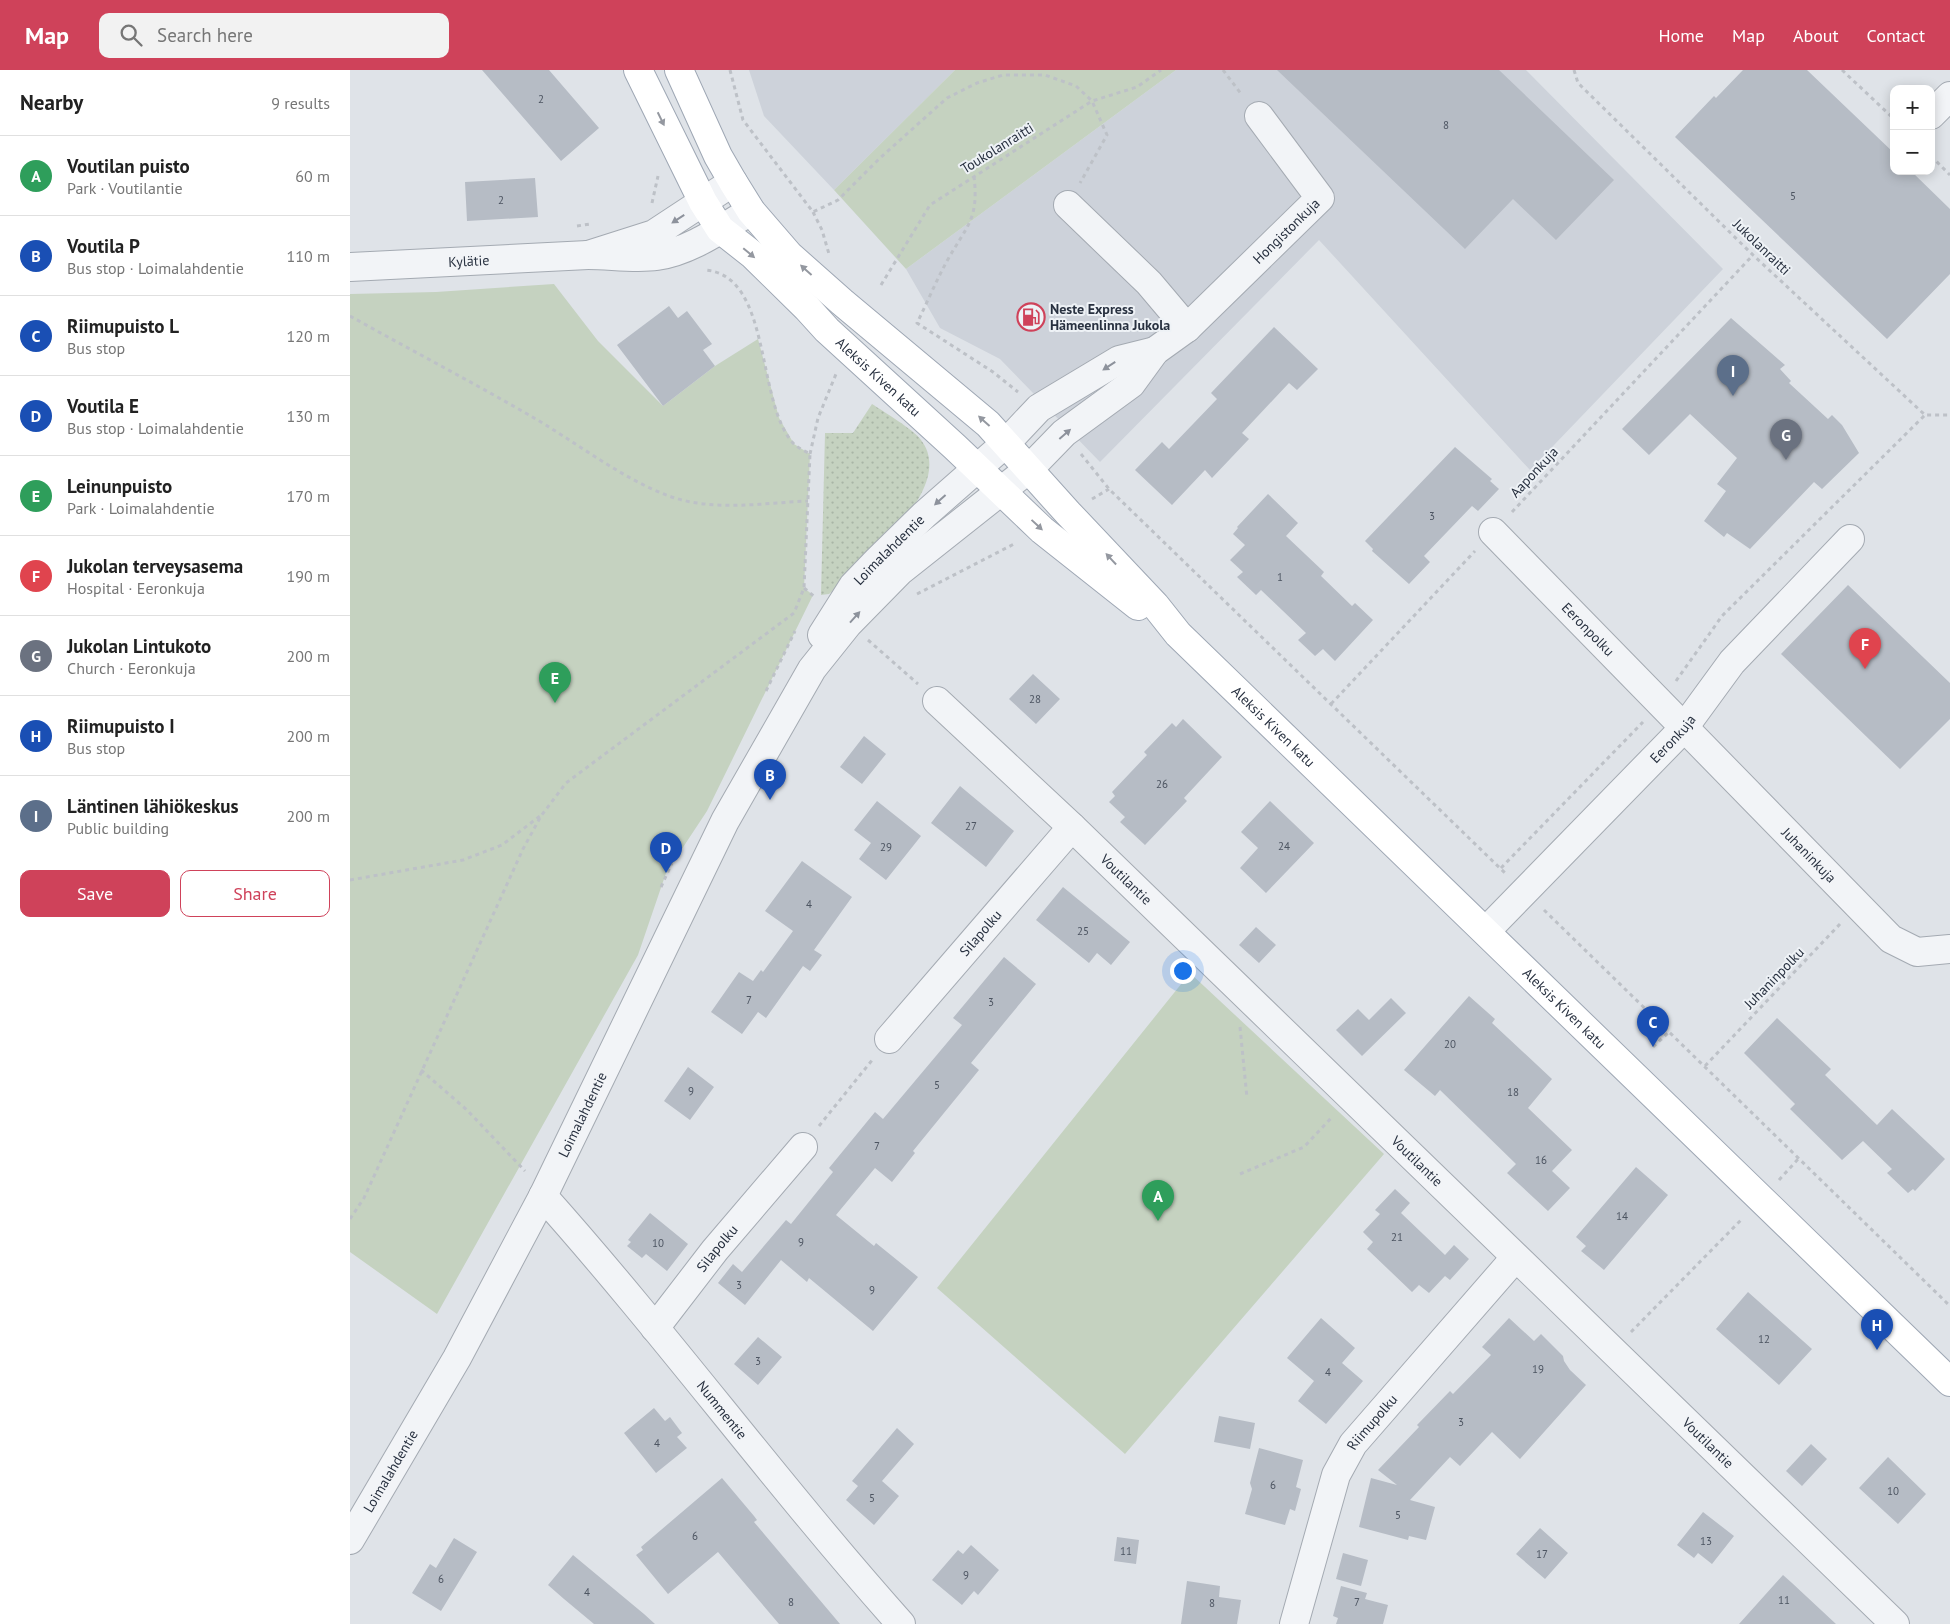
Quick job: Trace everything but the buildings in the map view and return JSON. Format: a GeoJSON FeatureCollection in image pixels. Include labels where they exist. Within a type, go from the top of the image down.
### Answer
{"type":"FeatureCollection","features":[{"type":"Feature","properties":{"kind":"main road","name":"Aleksis Kiven katu"},"geometry":{"type":"LineString","coordinates":[[638,70],[703,202],[720,229],[753,255],[827,330],[1042,530],[1100,577],[1178,634]]}},
{"type":"Feature","properties":{"kind":"main road","name":"Aleksis Kiven katu"},"geometry":{"type":"LineString","coordinates":[[679,70],[718,156],[733,182],[751,211],[789,254],[842,302],[982,418],[1155,605],[1178,634],[1950,1382]]}},
{"type":"Feature","properties":{"kind":"street"},"geometry":{"type":"LineString","coordinates":[[1935,111],[1950,96]]}},
{"type":"Feature","properties":{"kind":"street","name":"Hongistonkuja"},"geometry":{"type":"LineString","coordinates":[[1030,468],[1064,433],[1131,384],[1155,351],[1187,328],[1320,198],[1259,116]]}},
{"type":"Feature","properties":{"kind":"street","name":"Kylätie"},"geometry":{"type":"LineString","coordinates":[[588,255],[654,234],[733,182]]}},
{"type":"Feature","properties":{"kind":"street"},"geometry":{"type":"LineString","coordinates":[[1068,206],[1149,284],[1187,328]]}},
{"type":"Feature","properties":{"kind":"street","name":"Kylätie"},"geometry":{"type":"LineString","coordinates":[[350,267],[588,255],[656,256],[688,246],[751,211]]}},
{"type":"Feature","properties":{"kind":"street","name":"Hongistonkuja"},"geometry":{"type":"LineString","coordinates":[[1006,442],[1039,408],[1119,360],[1155,351]]}},
{"type":"Feature","properties":{"kind":"street","name":"Loimalahdentie"},"geometry":{"type":"LineString","coordinates":[[350,1540],[457,1358],[547,1190],[725,821],[802,682],[841,618],[853,586],[976,467],[1006,442]]}},
{"type":"Feature","properties":{"kind":"street","name":"Loimalahdentie"},"geometry":{"type":"LineString","coordinates":[[841,618],[1030,468]]}},
{"type":"Feature","properties":{"kind":"street","name":"Eeronpolku"},"geometry":{"type":"LineString","coordinates":[[1493,532],[1683,729]]}},
{"type":"Feature","properties":{"kind":"street","name":"Eeronkuja"},"geometry":{"type":"LineString","coordinates":[[1486,932],[1683,729],[1732,662],[1850,539]]}},
{"type":"Feature","properties":{"kind":"street","name":"Voutilantie"},"geometry":{"type":"LineString","coordinates":[[937,701],[1072,827],[1236,988],[1895,1624]]}},
{"type":"Feature","properties":{"kind":"street","name":"Juhaninkuja"},"geometry":{"type":"LineString","coordinates":[[1683,729],[1891,939],[1917,952],[1950,949]]}},
{"type":"Feature","properties":{"kind":"street","name":"Silapolku"},"geometry":{"type":"LineString","coordinates":[[889,1039],[1072,827]]}},
{"type":"Feature","properties":{"kind":"street","name":"Silapolku"},"geometry":{"type":"LineString","coordinates":[[655,1328],[715,1250],[802,1148]]}},
{"type":"Feature","properties":{"kind":"street","name":"Nummentie"},"geometry":{"type":"LineString","coordinates":[[547,1190],[655,1328],[859,1578],[901,1624]]}},
{"type":"Feature","properties":{"kind":"street","name":"Riimupolku"},"geometry":{"type":"LineString","coordinates":[[1294,1624],[1336,1475],[1353,1444],[1515,1258]]}},
{"type":"Feature","properties":{"kind":"path"},"geometry":{"type":"LineString","coordinates":[[730,70],[743,120],[812,212],[822,230],[829,254],[836,262]]}},
{"type":"Feature","properties":{"kind":"path","name":"Toukolanraitti"},"geometry":{"type":"LineString","coordinates":[[881,285],[930,206],[1092,101],[1137,87],[1161,70]]}},
{"type":"Feature","properties":{"kind":"path"},"geometry":{"type":"LineString","coordinates":[[1223,70],[1259,116]]}},
{"type":"Feature","properties":{"kind":"path","name":"Jukolanraitti"},"geometry":{"type":"LineString","coordinates":[[1574,70],[1578,83],[1753,254],[1924,415]]}},
{"type":"Feature","properties":{"kind":"path"},"geometry":{"type":"LineString","coordinates":[[1842,70],[1890,116]]}},
{"type":"Feature","properties":{"kind":"path"},"geometry":{"type":"LineString","coordinates":[[812,212],[838,200],[880,158],[947,98],[977,83],[1003,75],[1045,75],[1076,86],[1092,101],[1107,135],[1068,206]]}},
{"type":"Feature","properties":{"kind":"path"},"geometry":{"type":"LineString","coordinates":[[1935,160],[1950,175]]}},
{"type":"Feature","properties":{"kind":"path"},"geometry":{"type":"LineString","coordinates":[[917,323],[947,260],[969,227],[975,208],[974,176]]}},
{"type":"Feature","properties":{"kind":"path","name":"Aaponkuja"},"geometry":{"type":"LineString","coordinates":[[1331,704],[1753,254]]}},
{"type":"Feature","properties":{"kind":"path"},"geometry":{"type":"LineString","coordinates":[[350,316],[529,415],[618,470],[669,496],[701,503],[740,506],[808,501]]}},
{"type":"Feature","properties":{"kind":"path"},"geometry":{"type":"LineString","coordinates":[[909,320],[917,323],[993,372],[1039,408]]}},
{"type":"Feature","properties":{"kind":"path"},"geometry":{"type":"LineString","coordinates":[[350,1219],[364,1198],[421,1070],[541,816],[566,783],[794,612],[804,588],[810,454],[818,418],[837,371]]}},
{"type":"Feature","properties":{"kind":"path"},"geometry":{"type":"LineString","coordinates":[[1501,868],[1660,704],[1722,616],[1924,415],[1950,415]]}},
{"type":"Feature","properties":{"kind":"path"},"geometry":{"type":"LineString","coordinates":[[779,418],[794,444],[810,454]]}},
{"type":"Feature","properties":{"kind":"path"},"geometry":{"type":"LineString","coordinates":[[1064,433],[1109,489],[1950,1306]]}},
{"type":"Feature","properties":{"kind":"path"},"geometry":{"type":"LineString","coordinates":[[1068,513],[1109,489]]}},
{"type":"Feature","properties":{"kind":"path"},"geometry":{"type":"LineString","coordinates":[[914,596],[1042,530]]}},
{"type":"Feature","properties":{"kind":"path"},"geometry":{"type":"LineString","coordinates":[[804,588],[937,701]]}},
{"type":"Feature","properties":{"kind":"path"},"geometry":{"type":"LineString","coordinates":[[350,880],[463,860],[502,845],[541,816]]}},
{"type":"Feature","properties":{"kind":"path","name":"Juhaninpolku"},"geometry":{"type":"LineString","coordinates":[[1705,1066],[1858,905]]}},
{"type":"Feature","properties":{"kind":"path"},"geometry":{"type":"LineString","coordinates":[[1236,988],[1247,1098]]}},
{"type":"Feature","properties":{"kind":"path"},"geometry":{"type":"LineString","coordinates":[[1653,1047],[1669,1032]]}},
{"type":"Feature","properties":{"kind":"path"},"geometry":{"type":"LineString","coordinates":[[802,1148],[889,1039]]}},
{"type":"Feature","properties":{"kind":"path"},"geometry":{"type":"LineString","coordinates":[[421,1070],[467,1110],[524,1170],[547,1190]]}},
{"type":"Feature","properties":{"kind":"path"},"geometry":{"type":"LineString","coordinates":[[1240,1174],[1304,1147],[1350,1098]]}},
{"type":"Feature","properties":{"kind":"path"},"geometry":{"type":"LineString","coordinates":[[1614,1351],[1762,1199],[1799,1158]]}},
{"type":"Feature","properties":{"kind":"shaded area"},"geometry":{"type":"Polygon","coordinates":[[[749,70],[955,70],[834,190],[764,116],[749,70]]]}},
{"type":"Feature","properties":{"kind":"shaded area"},"geometry":{"type":"Polygon","coordinates":[[[1176,70],[1526,70],[1723,269],[1530,470],[1319,240],[1100,462],[1000,359],[940,328],[906,269],[1176,70]]]}},
{"type":"Feature","properties":{"kind":"green space"},"geometry":{"type":"Polygon","coordinates":[[[955,70],[1176,70],[906,269],[834,190],[955,70]]]}},
{"type":"Feature","properties":{"kind":"green space"},"geometry":{"type":"Polygon","coordinates":[[[554,284],[598,341],[663,406],[715,366],[758,339],[779,418],[794,444],[810,454],[804,588],[813,595],[707,811],[666,873],[638,955],[437,1314],[350,1252],[350,294],[436,292],[554,284]]]}},
{"type":"Feature","properties":{"kind":"green space"},"geometry":{"type":"Polygon","coordinates":[[[872,404],[905,426],[921,440],[929,459],[927,479],[918,499],[904,520],[886,540],[829,594],[821,595],[825,433],[853,433],[872,404]]]}},
{"type":"Feature","properties":{"kind":"green space"},"geometry":{"type":"Polygon","coordinates":[[[1190,973],[1384,1154],[1125,1454],[937,1288],[1190,973]]]}},
{"type":"Feature","properties":{"kind":"place","name":"Neste Express Hämeenlinna Jukola"},"geometry":{"type":"Point","coordinates":[1031,317]}},
{"type":"Feature","properties":{"kind":"place","name":"Läntinen lähiökeskus"},"geometry":{"type":"Point","coordinates":[1733,396]}},
{"type":"Feature","properties":{"kind":"place","name":"Jukolan Lintukoto"},"geometry":{"type":"Point","coordinates":[1786,460]}},
{"type":"Feature","properties":{"kind":"place","name":"Jukolan terveysasema"},"geometry":{"type":"Point","coordinates":[1865,669]}},
{"type":"Feature","properties":{"kind":"place","name":"Leinunpuisto"},"geometry":{"type":"Point","coordinates":[555,703]}},
{"type":"Feature","properties":{"kind":"place","name":"Voutila P"},"geometry":{"type":"Point","coordinates":[770,800]}},
{"type":"Feature","properties":{"kind":"place","name":"Voutila E"},"geometry":{"type":"Point","coordinates":[666,873]}},
{"type":"Feature","properties":{"kind":"place","name":"Riimupuisto L"},"geometry":{"type":"Point","coordinates":[1653,1047]}},
{"type":"Feature","properties":{"kind":"place","name":"Voutilan puisto"},"geometry":{"type":"Point","coordinates":[1158,1221]}},
{"type":"Feature","properties":{"kind":"place","name":"Riimupuisto I"},"geometry":{"type":"Point","coordinates":[1877,1350]}}]}
